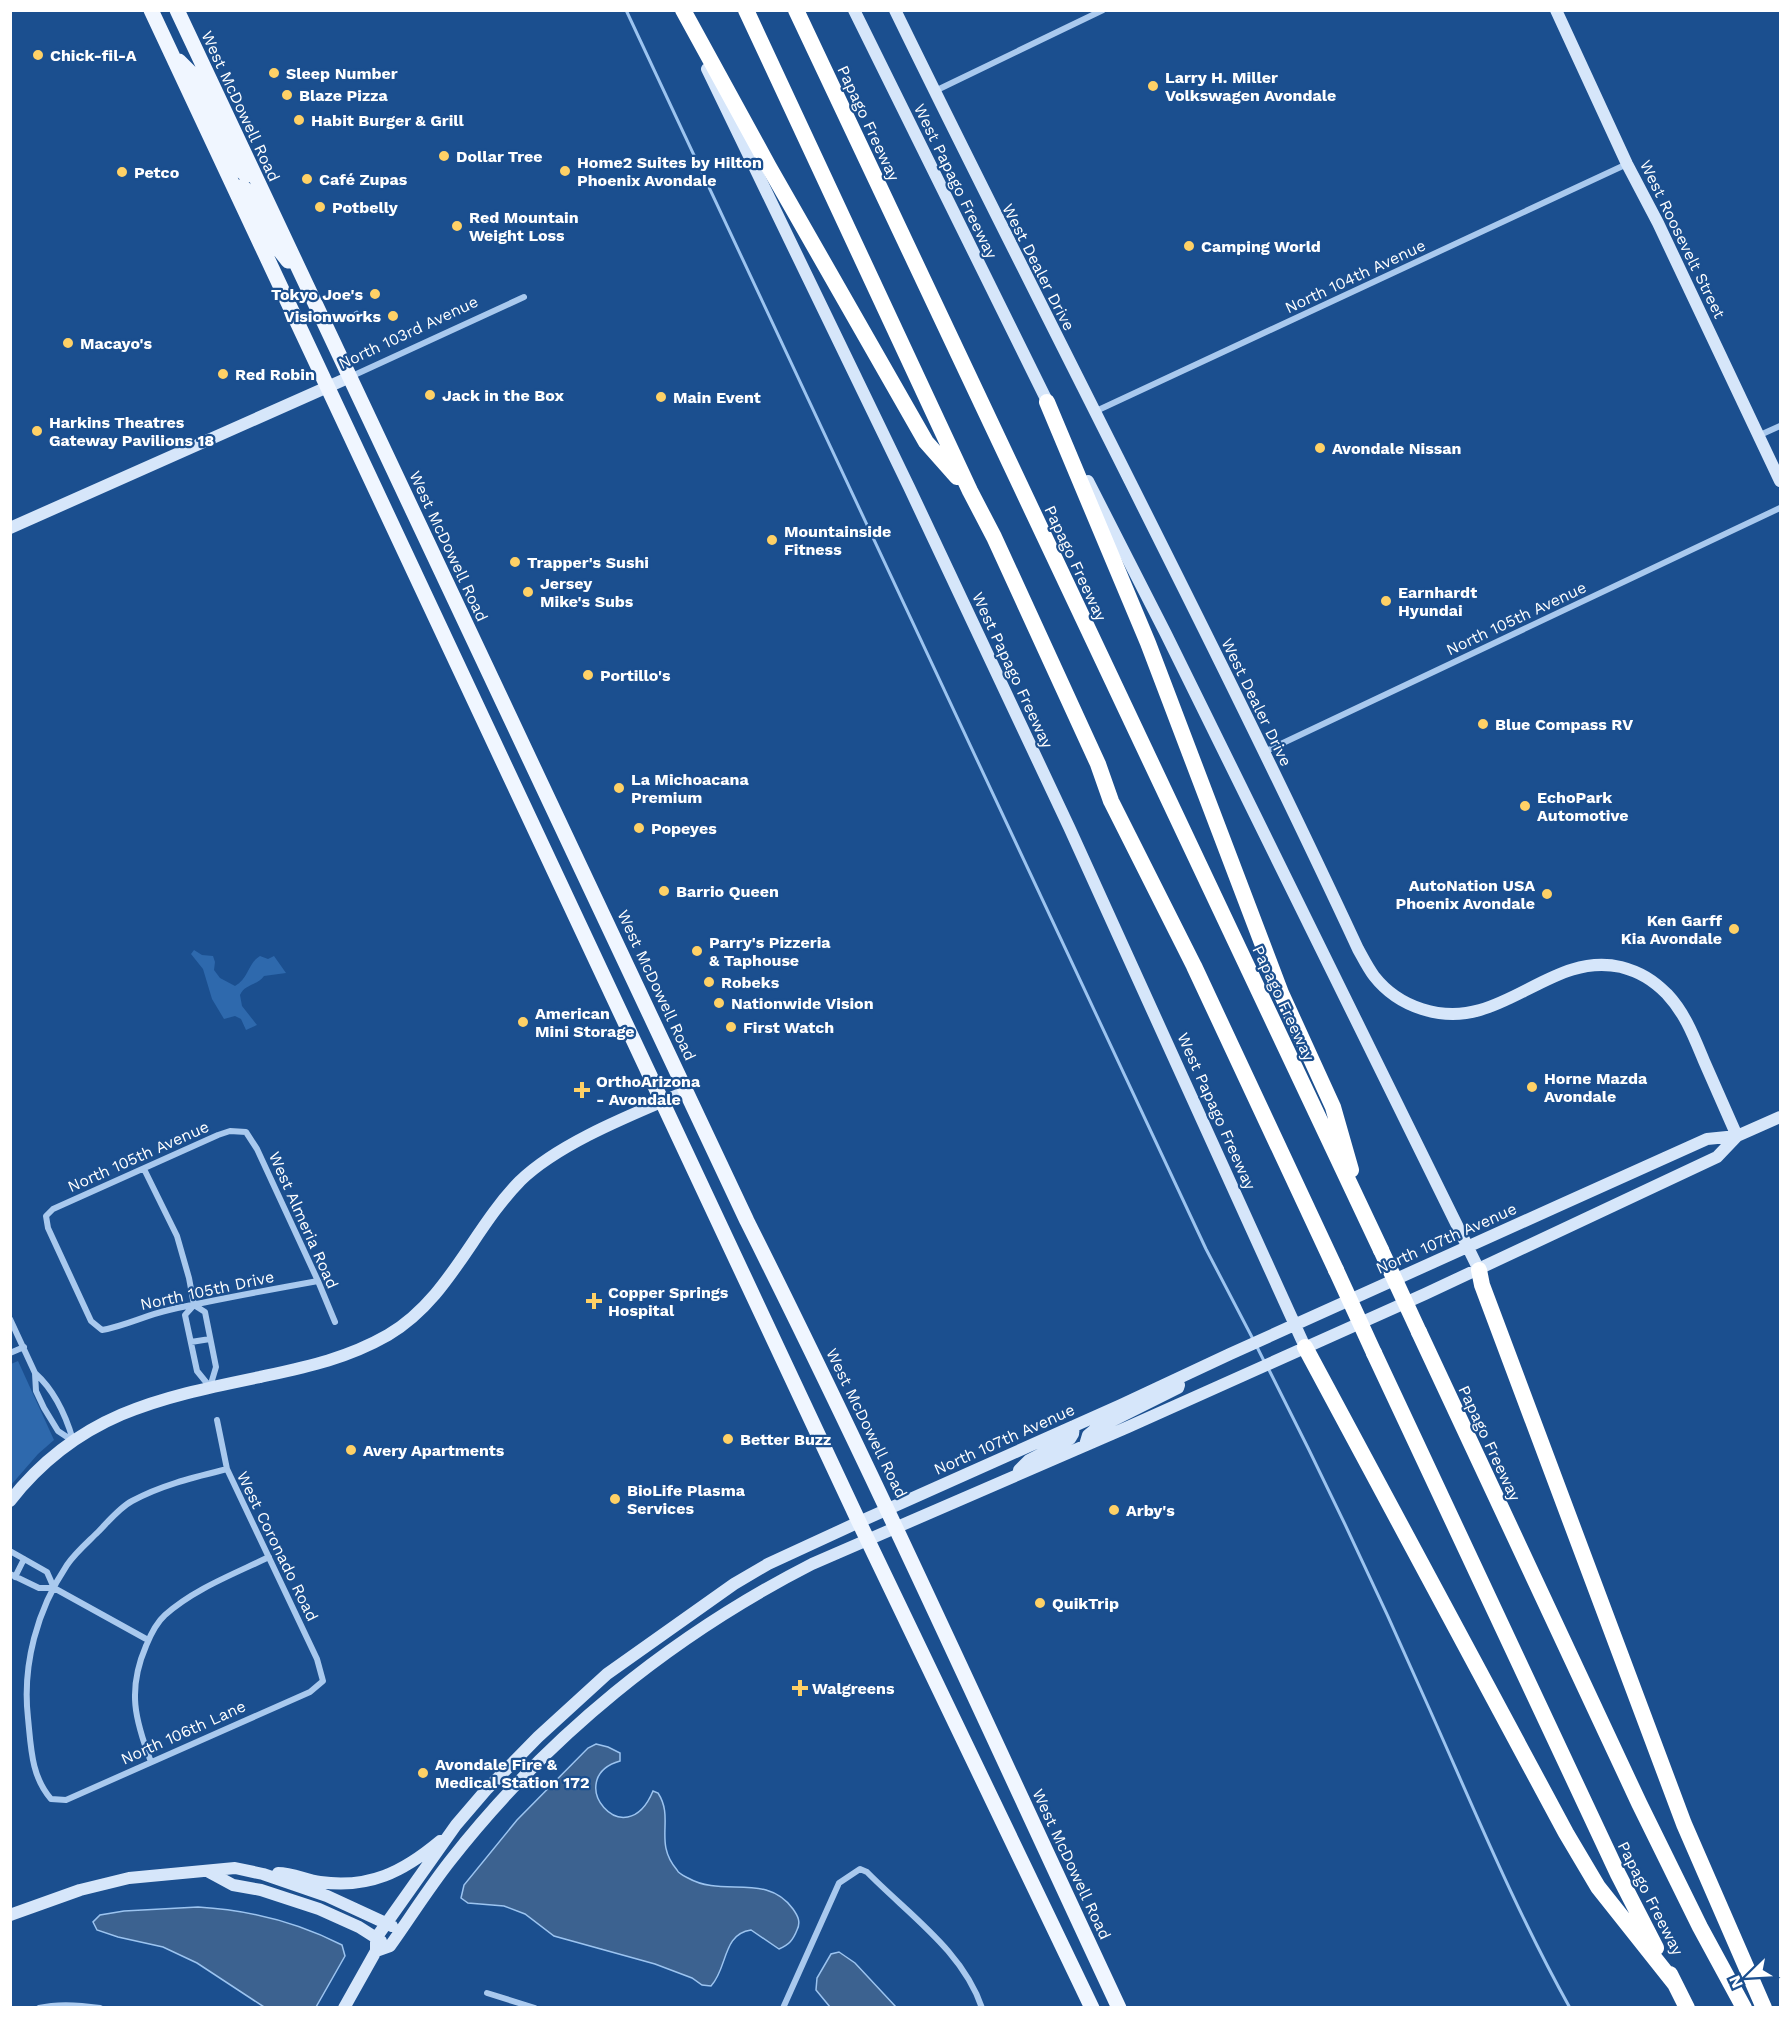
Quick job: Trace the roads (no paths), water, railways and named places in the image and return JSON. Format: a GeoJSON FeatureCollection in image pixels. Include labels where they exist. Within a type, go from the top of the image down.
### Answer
{"type":"FeatureCollection","features":[{"type":"Feature","properties":{"kind":"highway"},"geometry":{"type":"LineString","coordinates":[[682,10],[926,442],[970,491]]}},
{"type":"Feature","properties":{"kind":"highway","name":"Papago Freeway"},"geometry":{"type":"LineString","coordinates":[[746,10],[970,491],[994,537],[1098,764],[1111,801],[1194,966],[1618,1874],[1687,2007]]}},
{"type":"Feature","properties":{"kind":"highway","name":"Papago Freeway"},"geometry":{"type":"LineString","coordinates":[[798,13],[1639,1803],[1696,1918],[1744,2007]]}},
{"type":"Feature","properties":{"kind":"highway"},"geometry":{"type":"LineString","coordinates":[[1047,402],[1148,643],[1281,993],[1333,1107],[1365,1217]]}},
{"type":"Feature","properties":{"kind":"highway"},"geometry":{"type":"LineString","coordinates":[[1479,1270],[1482,1285],[1561,1500],[1684,1824],[1764,2007]]}},
{"type":"Feature","properties":{"kind":"highway"},"geometry":{"type":"LineString","coordinates":[[1305,1347],[1566,1833],[1598,1887],[1675,1984]]}},
{"type":"Feature","properties":{"kind":"main road"},"geometry":{"type":"LineString","coordinates":[[151,10],[859,1522],[1092,2007]]}},
{"type":"Feature","properties":{"kind":"main road","name":"West McDowell Road"},"geometry":{"type":"LineString","coordinates":[[177,10],[747,1221],[897,1528],[1119,2007]]}},
{"type":"Feature","properties":{"kind":"main road","name":"West Papago Freeway"},"geometry":{"type":"LineString","coordinates":[[682,10],[705,65],[909,487],[1074,837],[1305,1347]]}},
{"type":"Feature","properties":{"kind":"main road","name":"West Papago Freeway"},"geometry":{"type":"LineString","coordinates":[[854,10],[1479,1270]]}},
{"type":"Feature","properties":{"kind":"main road","name":"West Dealer Drive"},"geometry":{"type":"LineString","coordinates":[[895,10],[1216,653],[1358,949],[1373,975],[1392,994],[1419,1009],[1449,1015],[1480,1010],[1556,975],[1586,966],[1604,964],[1640,973],[1667,994],[1683,1015],[1737,1136]]}},
{"type":"Feature","properties":{"kind":"main road","name":"West Roosevelt Street"},"geometry":{"type":"LineString","coordinates":[[1556,10],[1627,164],[1659,224],[1780,481]]}},
{"type":"Feature","properties":{"kind":"main road"},"geometry":{"type":"LineString","coordinates":[[169,50],[194,76],[236,166],[245,174],[254,175]]}},
{"type":"Feature","properties":{"kind":"main road"},"geometry":{"type":"LineString","coordinates":[[234,188],[243,187],[251,196],[274,243],[303,278]]}},
{"type":"Feature","properties":{"kind":"main road","name":"North 103rd Avenue"},"geometry":{"type":"LineString","coordinates":[[10,528],[350,377]]}},
{"type":"Feature","properties":{"kind":"main road"},"geometry":{"type":"LineString","coordinates":[[10,1501],[38,1471],[74,1441],[106,1421],[135,1407],[210,1387],[321,1364],[347,1355],[396,1329],[440,1290],[492,1216],[521,1180],[574,1144],[687,1091]]}},
{"type":"Feature","properties":{"kind":"main road","name":"North 107th Avenue"},"geometry":{"type":"LineString","coordinates":[[382,1930],[456,1825],[487,1788],[571,1705],[636,1652],[768,1564],[1707,1139],[1737,1136],[1780,1117]]}},
{"type":"Feature","properties":{"kind":"main road","name":"North 107th Avenue"},"geometry":{"type":"LineString","coordinates":[[395,1939],[449,1862],[501,1801],[594,1709],[667,1653],[777,1582],[812,1564],[1479,1270],[1717,1157],[1737,1136]]}},
{"type":"Feature","properties":{"kind":"main road"},"geometry":{"type":"LineString","coordinates":[[1085,1445],[1091,1433],[1178,1388],[1182,1377]]}},
{"type":"Feature","properties":{"kind":"main road"},"geometry":{"type":"LineString","coordinates":[[1014,1475],[1029,1460],[1070,1439],[1075,1430],[1074,1426]]}},
{"type":"Feature","properties":{"kind":"main road"},"geometry":{"type":"LineString","coordinates":[[487,1788],[501,1801]]}},
{"type":"Feature","properties":{"kind":"main road"},"geometry":{"type":"LineString","coordinates":[[263,1874],[284,1873],[333,1883],[365,1882],[396,1872],[411,1864],[456,1825]]}},
{"type":"Feature","properties":{"kind":"main road"},"geometry":{"type":"LineString","coordinates":[[10,1916],[80,1890],[139,1876],[209,1872],[235,1868],[263,1874],[327,1896],[395,1939]]}},
{"type":"Feature","properties":{"kind":"main road"},"geometry":{"type":"LineString","coordinates":[[209,1872],[233,1885],[269,1892],[319,1909],[359,1927],[382,1930],[395,1939]]}},
{"type":"Feature","properties":{"kind":"main road"},"geometry":{"type":"LineString","coordinates":[[344,2007],[376,1951],[382,1930]]}},
{"type":"Feature","properties":{"kind":"main road"},"geometry":{"type":"LineString","coordinates":[[376,1951],[395,1939]]}},
{"type":"Feature","properties":{"kind":"street"},"geometry":{"type":"LineString","coordinates":[[934,91],[1104,10]]}},
{"type":"Feature","properties":{"kind":"street","name":"North 104th Avenue"},"geometry":{"type":"LineString","coordinates":[[1094,412],[1627,164]]}},
{"type":"Feature","properties":{"kind":"street","name":"North 103rd Avenue"},"geometry":{"type":"LineString","coordinates":[[350,377],[524,297]]}},
{"type":"Feature","properties":{"kind":"street"},"geometry":{"type":"LineString","coordinates":[[1760,435],[1780,426]]}},
{"type":"Feature","properties":{"kind":"street","name":"North 105th Avenue"},"geometry":{"type":"LineString","coordinates":[[1263,752],[1780,508]]}},
{"type":"Feature","properties":{"kind":"street","name":"North 105th Avenue"},"geometry":{"type":"LineString","coordinates":[[102,1330],[90,1321],[48,1228],[46,1216],[53,1209],[218,1135],[230,1131],[246,1132]]}},
{"type":"Feature","properties":{"kind":"street","name":"West Almeria Road"},"geometry":{"type":"LineString","coordinates":[[246,1132],[257,1149],[318,1281],[334,1322]]}},
{"type":"Feature","properties":{"kind":"street"},"geometry":{"type":"LineString","coordinates":[[144,1169],[177,1236],[194,1305],[205,1312],[216,1367],[210,1387]]}},
{"type":"Feature","properties":{"kind":"street","name":"North 105th Drive"},"geometry":{"type":"LineString","coordinates":[[102,1330],[115,1328],[141,1317],[318,1281]]}},
{"type":"Feature","properties":{"kind":"street"},"geometry":{"type":"LineString","coordinates":[[194,1305],[185,1315],[197,1371],[210,1387]]}},
{"type":"Feature","properties":{"kind":"street"},"geometry":{"type":"LineString","coordinates":[[10,1319],[35,1373],[36,1391],[50,1419],[58,1431],[74,1441]]}},
{"type":"Feature","properties":{"kind":"street"},"geometry":{"type":"LineString","coordinates":[[191,1342],[210,1339]]}},
{"type":"Feature","properties":{"kind":"street"},"geometry":{"type":"LineString","coordinates":[[10,1353],[24,1347]]}},
{"type":"Feature","properties":{"kind":"street"},"geometry":{"type":"LineString","coordinates":[[35,1373],[49,1385],[68,1421],[74,1441]]}},
{"type":"Feature","properties":{"kind":"street","name":"West Coronado Road"},"geometry":{"type":"LineString","coordinates":[[217,1420],[227,1469],[317,1659],[323,1681]]}},
{"type":"Feature","properties":{"kind":"street"},"geometry":{"type":"LineString","coordinates":[[54,1588],[67,1564],[130,1502],[161,1488],[227,1469]]}},
{"type":"Feature","properties":{"kind":"street"},"geometry":{"type":"LineString","coordinates":[[10,1551],[47,1572],[54,1588]]}},
{"type":"Feature","properties":{"kind":"street"},"geometry":{"type":"LineString","coordinates":[[151,1762],[136,1720],[134,1700],[135,1680],[148,1640],[162,1617],[177,1605],[198,1592],[269,1557]]}},
{"type":"Feature","properties":{"kind":"street"},"geometry":{"type":"LineString","coordinates":[[24,1559],[13,1575],[39,1588],[54,1588],[148,1640]]}},
{"type":"Feature","properties":{"kind":"street","name":"North 106th Lane"},"geometry":{"type":"LineString","coordinates":[[54,1588],[33,1639],[26,1700],[30,1752],[39,1780],[51,1799],[66,1800],[310,1692],[323,1681]]}},
{"type":"Feature","properties":{"kind":"street"},"geometry":{"type":"LineString","coordinates":[[783,2007],[839,1883],[860,1869],[867,1872],[930,1932],[959,1964],[982,2007]]}},
{"type":"Feature","properties":{"kind":"street"},"geometry":{"type":"LineString","coordinates":[[488,1993],[535,2007]]}},
{"type":"Feature","properties":{"kind":"street"},"geometry":{"type":"LineString","coordinates":[[39,2007],[79,2005],[100,2007]]}},
{"type":"Feature","properties":{"kind":"waterway"},"geometry":{"type":"LineString","coordinates":[[626,10],[1206,1249],[1254,1341]]}},
{"type":"Feature","properties":{"kind":"waterway"},"geometry":{"type":"LineString","coordinates":[[340,321],[357,312]]}},
{"type":"Feature","properties":{"kind":"waterway"},"geometry":{"type":"LineString","coordinates":[[1257,1347],[1265,1363]]}},
{"type":"Feature","properties":{"kind":"waterway"},"geometry":{"type":"LineString","coordinates":[[1268,1368],[1371,1580],[1514,1897],[1570,2008]]}},
{"type":"Feature","properties":{"kind":"place","name":"Chick-fil-A"},"geometry":{"type":"Point","coordinates":[38,55]}},
{"type":"Feature","properties":{"kind":"place","name":"Sleep Number"},"geometry":{"type":"Point","coordinates":[274,73]}},
{"type":"Feature","properties":{"kind":"place","name":"Larry H. Miller Volkswagen Avondale"},"geometry":{"type":"Point","coordinates":[1153,86]}},
{"type":"Feature","properties":{"kind":"place","name":"Blaze Pizza"},"geometry":{"type":"Point","coordinates":[287,95]}},
{"type":"Feature","properties":{"kind":"place","name":"Habit Burger & Grill"},"geometry":{"type":"Point","coordinates":[299,120]}},
{"type":"Feature","properties":{"kind":"place","name":"Dollar Tree"},"geometry":{"type":"Point","coordinates":[444,156]}},
{"type":"Feature","properties":{"kind":"place","name":"Home2 Suites by Hilton Phoenix Avondale"},"geometry":{"type":"Point","coordinates":[565,171]}},
{"type":"Feature","properties":{"kind":"place","name":"Petco"},"geometry":{"type":"Point","coordinates":[122,172]}},
{"type":"Feature","properties":{"kind":"place","name":"Café Zupas"},"geometry":{"type":"Point","coordinates":[307,179]}},
{"type":"Feature","properties":{"kind":"place","name":"Potbelly"},"geometry":{"type":"Point","coordinates":[320,207]}},
{"type":"Feature","properties":{"kind":"place","name":"Red Mountain Weight Loss"},"geometry":{"type":"Point","coordinates":[457,226]}},
{"type":"Feature","properties":{"kind":"place","name":"Camping World"},"geometry":{"type":"Point","coordinates":[1189,246]}},
{"type":"Feature","properties":{"kind":"place","name":"Tokyo Joe's"},"geometry":{"type":"Point","coordinates":[375,294]}},
{"type":"Feature","properties":{"kind":"place","name":"Visionworks"},"geometry":{"type":"Point","coordinates":[393,316]}},
{"type":"Feature","properties":{"kind":"place","name":"Macayo's"},"geometry":{"type":"Point","coordinates":[68,343]}},
{"type":"Feature","properties":{"kind":"place","name":"Red Robin"},"geometry":{"type":"Point","coordinates":[223,374]}},
{"type":"Feature","properties":{"kind":"place","name":"Jack in the Box"},"geometry":{"type":"Point","coordinates":[430,395]}},
{"type":"Feature","properties":{"kind":"place","name":"Main Event"},"geometry":{"type":"Point","coordinates":[661,397]}},
{"type":"Feature","properties":{"kind":"place","name":"Harkins Theatres Gateway Pavilions 18"},"geometry":{"type":"Point","coordinates":[37,431]}},
{"type":"Feature","properties":{"kind":"place","name":"Avondale Nissan"},"geometry":{"type":"Point","coordinates":[1320,448]}},
{"type":"Feature","properties":{"kind":"place","name":"Mountainside Fitness"},"geometry":{"type":"Point","coordinates":[772,540]}},
{"type":"Feature","properties":{"kind":"place","name":"Trapper's Sushi"},"geometry":{"type":"Point","coordinates":[515,562]}},
{"type":"Feature","properties":{"kind":"place","name":"Jersey Mike's Subs"},"geometry":{"type":"Point","coordinates":[528,592]}},
{"type":"Feature","properties":{"kind":"place","name":"Earnhardt Hyundai"},"geometry":{"type":"Point","coordinates":[1386,601]}},
{"type":"Feature","properties":{"kind":"place","name":"Portillo's"},"geometry":{"type":"Point","coordinates":[588,675]}},
{"type":"Feature","properties":{"kind":"place","name":"Blue Compass RV"},"geometry":{"type":"Point","coordinates":[1483,724]}},
{"type":"Feature","properties":{"kind":"place","name":"La Michoacana Premium"},"geometry":{"type":"Point","coordinates":[619,788]}},
{"type":"Feature","properties":{"kind":"place","name":"EchoPark Automotive"},"geometry":{"type":"Point","coordinates":[1525,806]}},
{"type":"Feature","properties":{"kind":"place","name":"Popeyes"},"geometry":{"type":"Point","coordinates":[639,828]}},
{"type":"Feature","properties":{"kind":"place","name":"Barrio Queen"},"geometry":{"type":"Point","coordinates":[664,891]}},
{"type":"Feature","properties":{"kind":"place","name":"AutoNation USA Phoenix Avondale"},"geometry":{"type":"Point","coordinates":[1547,894]}},
{"type":"Feature","properties":{"kind":"place","name":"Ken Garff Kia Avondale"},"geometry":{"type":"Point","coordinates":[1734,929]}},
{"type":"Feature","properties":{"kind":"place","name":"Parry's Pizzeria & Taphouse"},"geometry":{"type":"Point","coordinates":[697,951]}},
{"type":"Feature","properties":{"kind":"place","name":"Robeks"},"geometry":{"type":"Point","coordinates":[709,982]}},
{"type":"Feature","properties":{"kind":"place","name":"Nationwide Vision"},"geometry":{"type":"Point","coordinates":[719,1003]}},
{"type":"Feature","properties":{"kind":"place","name":"American Mini Storage"},"geometry":{"type":"Point","coordinates":[523,1022]}},
{"type":"Feature","properties":{"kind":"place","name":"First Watch"},"geometry":{"type":"Point","coordinates":[731,1027]}},
{"type":"Feature","properties":{"kind":"place","name":"Horne Mazda Avondale"},"geometry":{"type":"Point","coordinates":[1532,1087]}},
{"type":"Feature","properties":{"kind":"place","name":"OrthoArizona - Avondale"},"geometry":{"type":"Point","coordinates":[582,1090]}},
{"type":"Feature","properties":{"kind":"place","name":"Copper Springs Hospital"},"geometry":{"type":"Point","coordinates":[594,1301]}},
{"type":"Feature","properties":{"kind":"place","name":"Better Buzz"},"geometry":{"type":"Point","coordinates":[728,1439]}},
{"type":"Feature","properties":{"kind":"place","name":"Avery Apartments"},"geometry":{"type":"Point","coordinates":[351,1450]}},
{"type":"Feature","properties":{"kind":"place","name":"BioLife Plasma Services"},"geometry":{"type":"Point","coordinates":[615,1499]}},
{"type":"Feature","properties":{"kind":"place","name":"Arby's"},"geometry":{"type":"Point","coordinates":[1114,1510]}},
{"type":"Feature","properties":{"kind":"place","name":"QuikTrip"},"geometry":{"type":"Point","coordinates":[1040,1603]}},
{"type":"Feature","properties":{"kind":"place","name":"Walgreens"},"geometry":{"type":"Point","coordinates":[800,1688]}},
{"type":"Feature","properties":{"kind":"place","name":"Avondale Fire & Medical Station 172"},"geometry":{"type":"Point","coordinates":[423,1773]}}]}
